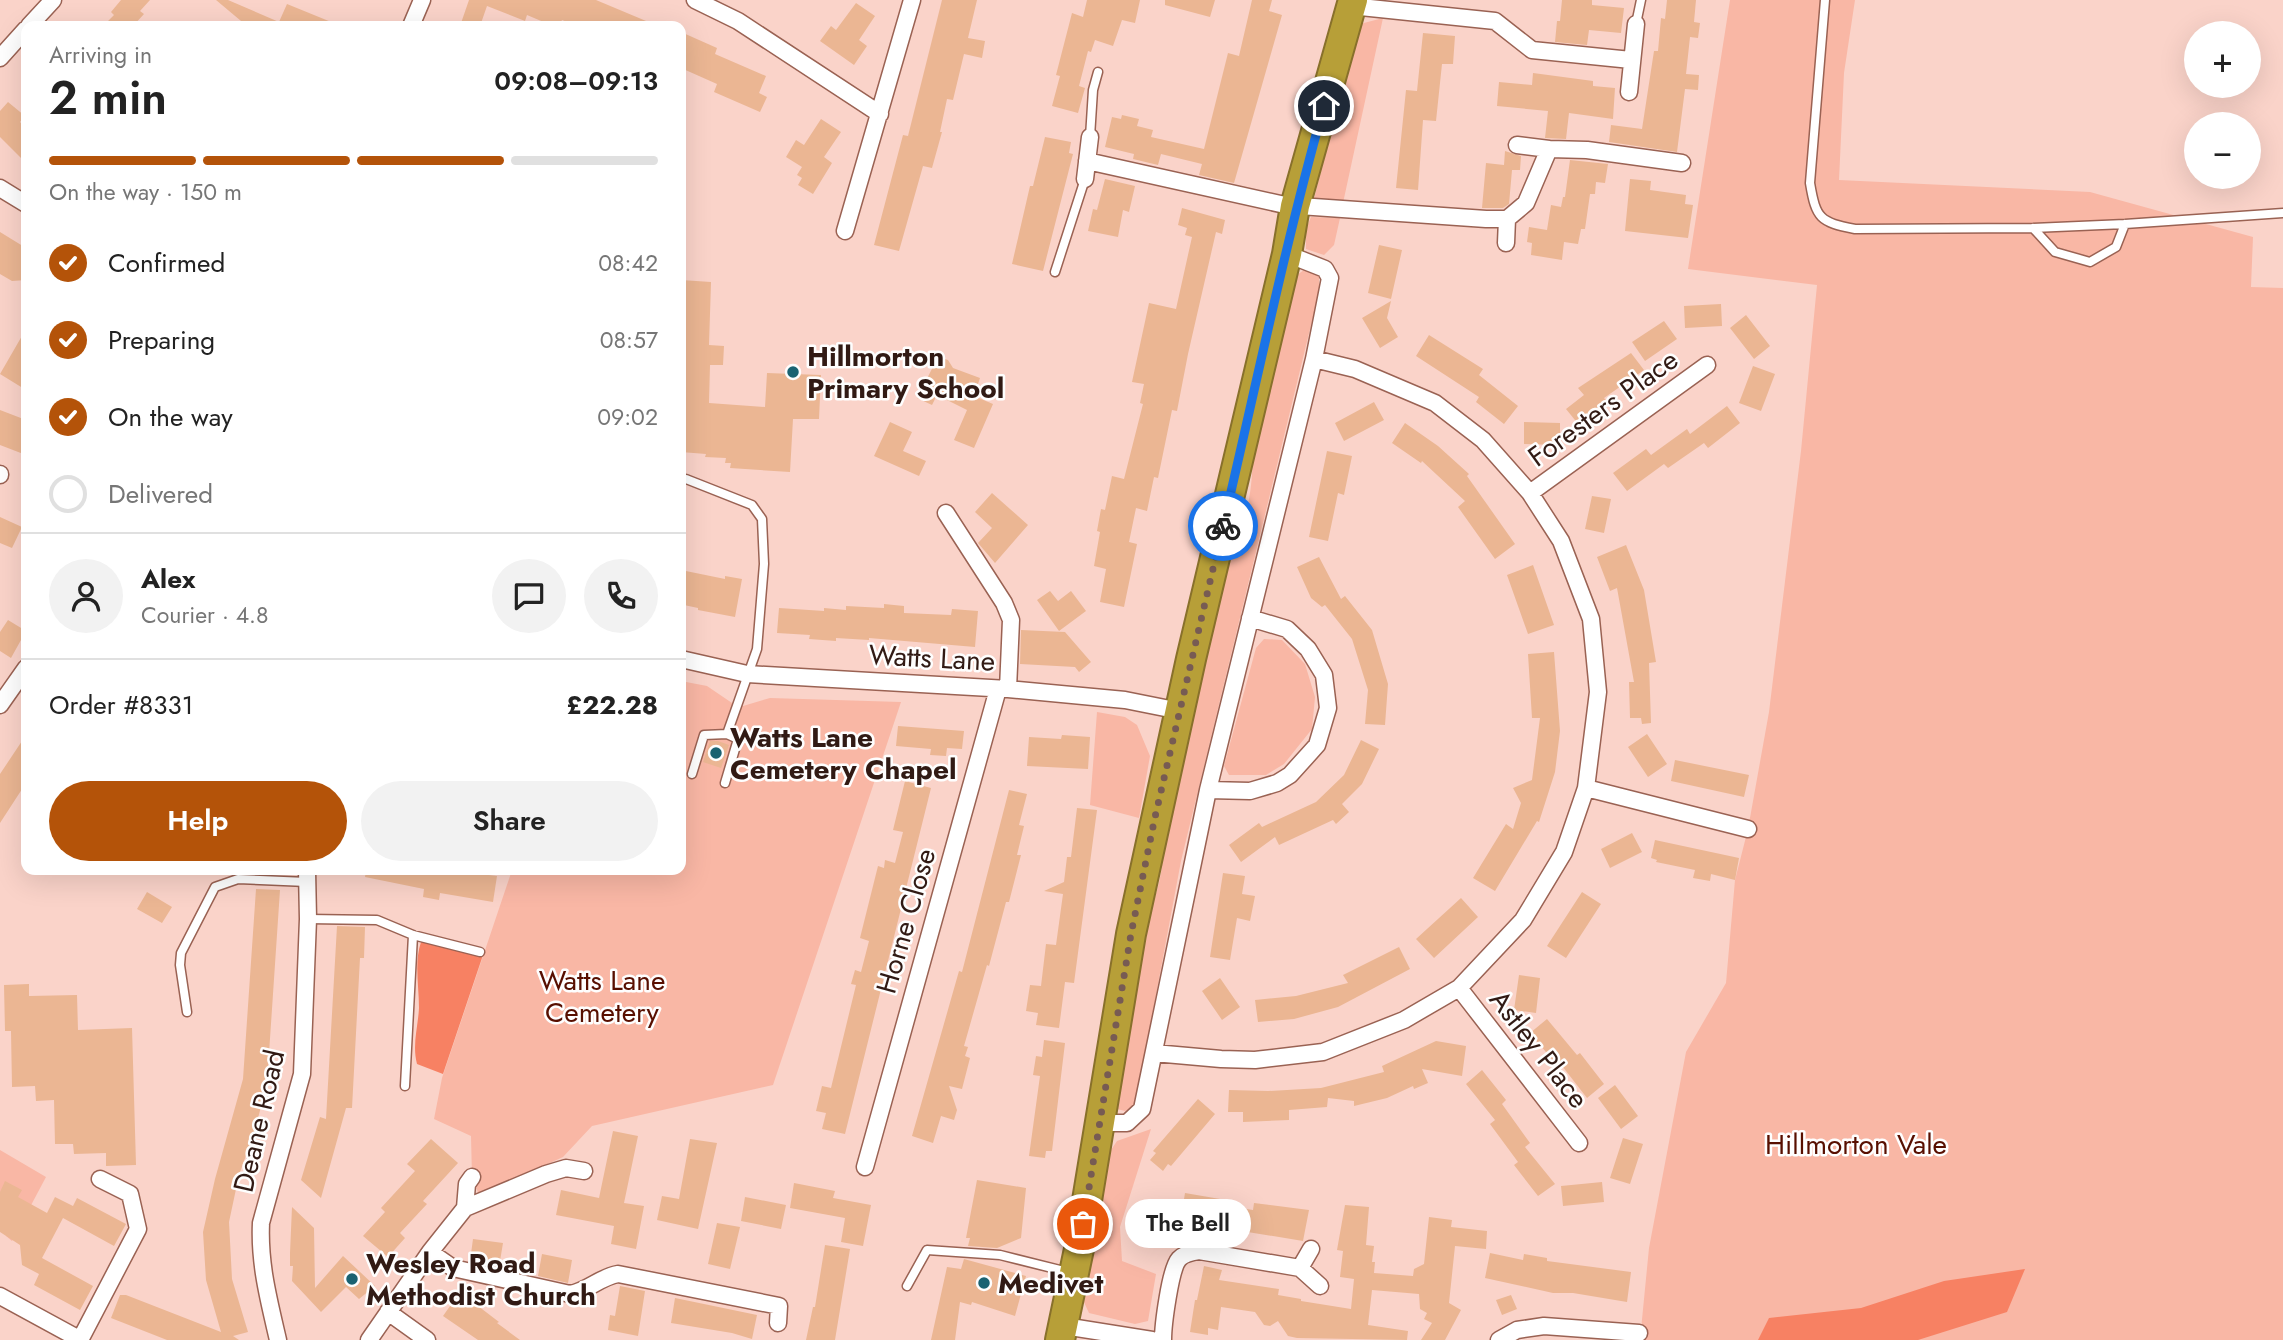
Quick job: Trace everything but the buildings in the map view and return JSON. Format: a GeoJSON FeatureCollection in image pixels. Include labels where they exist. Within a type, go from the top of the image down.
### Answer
{"type":"FeatureCollection","features":[{"type":"Feature","properties":{"kind":"highway"},"geometry":{"type":"LineString","coordinates":[[1062,1333],[1131,934],[1296,206],[1352,3]]}},
{"type":"Feature","properties":{"kind":"street"},"geometry":{"type":"LineString","coordinates":[[34,21],[53,0]]}},
{"type":"Feature","properties":{"kind":"street"},"geometry":{"type":"LineString","coordinates":[[413,21],[422,0]]}},
{"type":"Feature","properties":{"kind":"street"},"geometry":{"type":"LineString","coordinates":[[695,0],[738,21],[880,114]]}},
{"type":"Feature","properties":{"kind":"street"},"geometry":{"type":"LineString","coordinates":[[845,231],[912,0]]}},
{"type":"Feature","properties":{"kind":"street"},"geometry":{"type":"LineString","coordinates":[[1352,3],[1495,21],[1532,50],[1631,60]]}},
{"type":"Feature","properties":{"kind":"street"},"geometry":{"type":"LineString","coordinates":[[1629,92],[1636,24]]}},
{"type":"Feature","properties":{"kind":"street"},"geometry":{"type":"LineString","coordinates":[[0,58],[21,36]]}},
{"type":"Feature","properties":{"kind":"street"},"geometry":{"type":"LineString","coordinates":[[1085,179],[1090,136]]}},
{"type":"Feature","properties":{"kind":"street"},"geometry":{"type":"LineString","coordinates":[[1517,145],[1587,150],[1682,163]]}},
{"type":"Feature","properties":{"kind":"street"},"geometry":{"type":"LineString","coordinates":[[1087,161],[1296,206],[1507,219],[1526,203],[1549,149]]}},
{"type":"Feature","properties":{"kind":"street"},"geometry":{"type":"LineString","coordinates":[[0,188],[21,201]]}},
{"type":"Feature","properties":{"kind":"street"},"geometry":{"type":"LineString","coordinates":[[1506,243],[1507,219]]}},
{"type":"Feature","properties":{"kind":"street"},"geometry":{"type":"LineString","coordinates":[[1099,1123],[1127,1123],[1142,1109],[1208,790],[1314,359],[1330,278],[1325,269],[1287,254]]}},
{"type":"Feature","properties":{"kind":"street"},"geometry":{"type":"LineString","coordinates":[[1154,1053],[1255,1060],[1323,1052],[1404,1020],[1459,988],[1523,920],[1564,852],[1586,788],[1598,692],[1591,619],[1561,541],[1530,493],[1483,439],[1435,403],[1355,369],[1314,359]]}},
{"type":"Feature","properties":{"kind":"street","name":"Foresters Place"},"geometry":{"type":"LineString","coordinates":[[1530,493],[1707,365]]}},
{"type":"Feature","properties":{"kind":"street","name":"Horne Close"},"geometry":{"type":"LineString","coordinates":[[865,1167],[1003,689],[1011,620],[1004,603],[946,513]]}},
{"type":"Feature","properties":{"kind":"street"},"geometry":{"type":"LineString","coordinates":[[1208,790],[1250,791],[1277,783],[1290,775],[1317,745],[1328,708],[1324,675],[1308,649],[1287,629],[1250,618]]}},
{"type":"Feature","properties":{"kind":"street","name":"Watts Lane"},"geometry":{"type":"LineString","coordinates":[[686,660],[747,674],[1003,689],[1125,700],[1180,711]]}},
{"type":"Feature","properties":{"kind":"street"},"geometry":{"type":"LineString","coordinates":[[0,705],[21,687]]}},
{"type":"Feature","properties":{"kind":"street"},"geometry":{"type":"LineString","coordinates":[[1586,788],[1748,829]]}},
{"type":"Feature","properties":{"kind":"street","name":"Deane Road"},"geometry":{"type":"LineString","coordinates":[[278,1340],[262,1271],[261,1223],[302,1074],[307,876]]}},
{"type":"Feature","properties":{"kind":"street","name":"Astley Place"},"geometry":{"type":"LineString","coordinates":[[1459,988],[1578,1143]]}},
{"type":"Feature","properties":{"kind":"street"},"geometry":{"type":"LineString","coordinates":[[369,1340],[430,1252],[465,1209],[546,1174],[566,1168],[584,1171]]}},
{"type":"Feature","properties":{"kind":"street"},"geometry":{"type":"LineString","coordinates":[[465,1209],[467,1184],[472,1177]]}},
{"type":"Feature","properties":{"kind":"street"},"geometry":{"type":"LineString","coordinates":[[0,1296],[80,1340],[138,1229],[130,1194],[100,1179]]}},
{"type":"Feature","properties":{"kind":"street"},"geometry":{"type":"LineString","coordinates":[[1300,1268],[1311,1249]]}},
{"type":"Feature","properties":{"kind":"street"},"geometry":{"type":"LineString","coordinates":[[1163,1340],[1165,1313],[1174,1269],[1179,1259],[1199,1251],[1300,1268],[1320,1286]]}},
{"type":"Feature","properties":{"kind":"street"},"geometry":{"type":"LineString","coordinates":[[430,1252],[453,1268],[570,1294],[580,1292],[607,1276],[618,1274],[779,1306],[778,1323]]}},
{"type":"Feature","properties":{"kind":"street"},"geometry":{"type":"LineString","coordinates":[[388,1312],[427,1340]]}},
{"type":"Feature","properties":{"kind":"street"},"geometry":{"type":"LineString","coordinates":[[1499,1340],[1517,1329],[1544,1326],[1597,1335],[1639,1334]]}},
{"type":"Feature","properties":{"kind":"street"},"geometry":{"type":"LineString","coordinates":[[1062,1333],[1152,1340]]}},
{"type":"Feature","properties":{"kind":"lane"},"geometry":{"type":"LineString","coordinates":[[1636,24],[1641,0]]}},
{"type":"Feature","properties":{"kind":"lane"},"geometry":{"type":"LineString","coordinates":[[1825,0],[1810,183],[1814,208],[1829,223],[1855,229],[2033,228],[2283,213]]}},
{"type":"Feature","properties":{"kind":"lane"},"geometry":{"type":"LineString","coordinates":[[1090,136],[1093,90],[1098,72]]}},
{"type":"Feature","properties":{"kind":"lane"},"geometry":{"type":"LineString","coordinates":[[1055,272],[1085,179]]}},
{"type":"Feature","properties":{"kind":"lane"},"geometry":{"type":"LineString","coordinates":[[2033,228],[2055,252],[2090,262],[2116,247],[2124,224]]}},
{"type":"Feature","properties":{"kind":"lane"},"geometry":{"type":"LineString","coordinates":[[686,479],[752,505],[762,519],[764,564],[757,649],[727,734]]}},
{"type":"Feature","properties":{"kind":"lane"},"geometry":{"type":"LineString","coordinates":[[692,774],[704,735],[727,734],[738,739],[725,783]]}},
{"type":"Feature","properties":{"kind":"lane"},"geometry":{"type":"LineString","coordinates":[[187,1012],[180,965],[181,953],[215,887],[238,878],[307,876]]}},
{"type":"Feature","properties":{"kind":"lane"},"geometry":{"type":"LineString","coordinates":[[308,919],[377,920],[413,935],[480,952]]}},
{"type":"Feature","properties":{"kind":"lane"},"geometry":{"type":"LineString","coordinates":[[405,1086],[413,935]]}},
{"type":"Feature","properties":{"kind":"lane"},"geometry":{"type":"LineString","coordinates":[[907,1286],[928,1250],[1000,1255],[1074,1274]]}},
{"type":"Feature","properties":{"kind":"green space","name":"Hillmorton Vale"},"geometry":{"type":"Polygon","coordinates":[[[1730,0],[1855,0],[1844,73],[1839,180],[2090,192],[2253,237],[2251,287],[2283,288],[2283,1340],[1640,1340],[1649,1248],[1686,1052],[1726,983],[1735,880],[1748,829],[1769,712],[1801,451],[1817,285],[1688,269],[1730,0]]]}},
{"type":"Feature","properties":{"kind":"green space"},"geometry":{"type":"Polygon","coordinates":[[[1383,18],[1343,203],[1314,199],[1354,37],[1360,24],[1383,18]]]}},
{"type":"Feature","properties":{"kind":"green space"},"geometry":{"type":"Polygon","coordinates":[[[1311,217],[1340,218],[1334,245],[1324,255],[1306,249],[1306,229],[1311,217]]]}},
{"type":"Feature","properties":{"kind":"green space"},"geometry":{"type":"Polygon","coordinates":[[[1304,270],[1319,276],[1319,292],[1181,861],[1135,1107],[1125,1111],[1117,1109],[1113,1104],[1141,931],[1156,895],[1162,870],[1162,832],[1230,547],[1245,515],[1251,488],[1252,452],[1294,277],[1304,270]]]}},
{"type":"Feature","properties":{"kind":"green space"},"geometry":{"type":"Polygon","coordinates":[[[1264,639],[1282,640],[1305,664],[1315,697],[1312,729],[1284,764],[1266,775],[1229,775],[1224,766],[1256,648],[1264,639]]]}},
{"type":"Feature","properties":{"kind":"green space","name":"Watts Lane Cemetery"},"geometry":{"type":"Polygon","coordinates":[[[686,682],[707,686],[732,703],[743,706],[770,698],[901,702],[773,1085],[592,1126],[563,1157],[479,1195],[472,1177],[471,1136],[434,1119],[442,1078],[510,875],[686,875],[686,682]]]}},
{"type":"Feature","properties":{"kind":"green space"},"geometry":{"type":"Polygon","coordinates":[[[1097,712],[1125,717],[1137,725],[1150,756],[1139,818],[1090,805],[1097,712]]]}},
{"type":"Feature","properties":{"kind":"green space"},"geometry":{"type":"Polygon","coordinates":[[[1151,1129],[1120,1227],[1122,1261],[1156,1274],[1148,1321],[1135,1324],[1089,1313],[1083,1300],[1111,1150],[1117,1141],[1151,1129]]]}},
{"type":"Feature","properties":{"kind":"green space"},"geometry":{"type":"Polygon","coordinates":[[[0,1150],[46,1177],[12,1241],[6,1236],[0,1192],[0,1150]]]}},
{"type":"Feature","properties":{"kind":"shaded area"},"geometry":{"type":"Polygon","coordinates":[[[421,942],[483,955],[443,1074],[417,1064],[417,966],[421,942]]]}},
{"type":"Feature","properties":{"kind":"shaded area"},"geometry":{"type":"Polygon","coordinates":[[[2025,1269],[2007,1312],[1918,1340],[1758,1340],[1769,1318],[1861,1308],[1944,1281],[2025,1269]]]}},
{"type":"Feature","properties":{"kind":"way so far"},"geometry":{"type":"LineString","coordinates":[[1083,1224],[1131,934],[1155,817],[1223,526]]}},
{"type":"Feature","properties":{"kind":"place","name":"Hillmorton Primary School"},"geometry":{"type":"Point","coordinates":[793,372]}},
{"type":"Feature","properties":{"kind":"place","name":"Watts Lane Cemetery Chapel"},"geometry":{"type":"Point","coordinates":[716,753]}},
{"type":"Feature","properties":{"kind":"place","name":"The Bell"},"geometry":{"type":"Point","coordinates":[1083,1224]}},
{"type":"Feature","properties":{"kind":"place","name":"Wesley Road Methodist Church"},"geometry":{"type":"Point","coordinates":[352,1279]}},
{"type":"Feature","properties":{"kind":"place","name":"Medivet"},"geometry":{"type":"Point","coordinates":[984,1283]}},
{"type":"Feature","properties":{"kind":"route"},"geometry":{"type":"LineString","coordinates":[[1223,526],[1296,206],[1324,106]]}}]}
